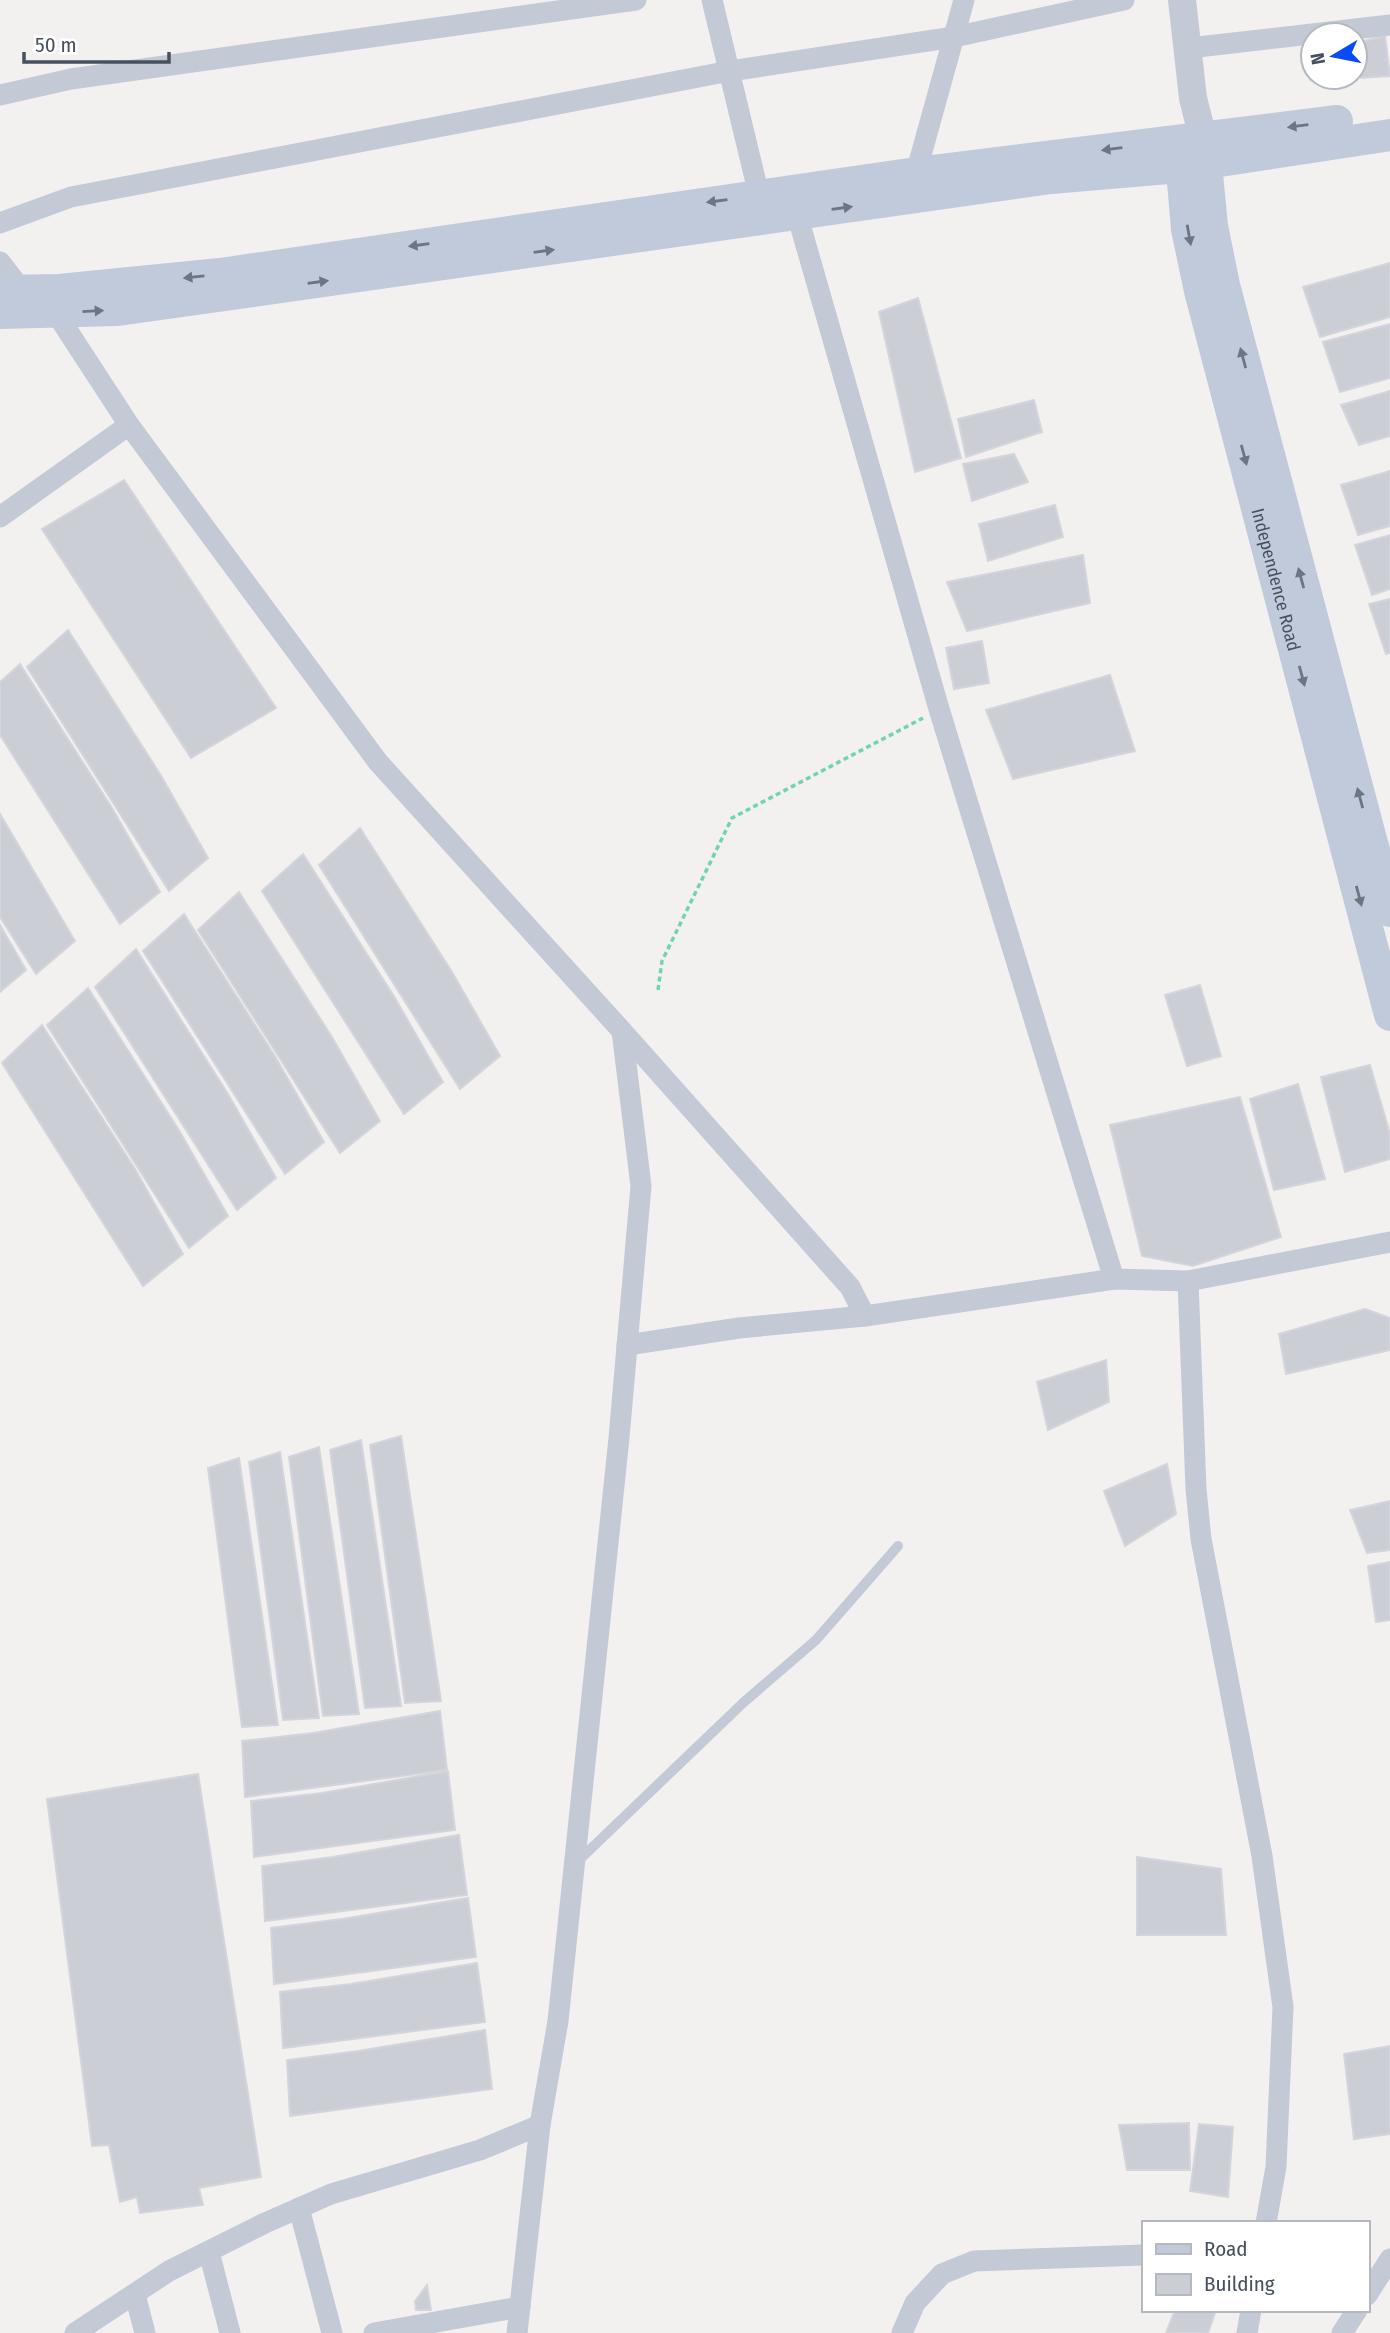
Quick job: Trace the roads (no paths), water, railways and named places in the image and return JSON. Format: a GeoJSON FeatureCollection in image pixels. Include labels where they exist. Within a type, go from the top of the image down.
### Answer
{"type":"FeatureCollection","features":[{"type":"Feature","properties":{"kind":"main road"},"geometry":{"type":"LineString","coordinates":[[11,291],[113,286],[796,214],[1051,178],[1390,114]]}},
{"type":"Feature","properties":{"kind":"main road"},"geometry":{"type":"LineString","coordinates":[[0,313],[118,310],[461,251],[759,195],[916,173],[1390,135]]}},
{"type":"Feature","properties":{"kind":"main road","name":"Independence Road"},"geometry":{"type":"LineString","coordinates":[[1192,152],[1212,226],[1224,285],[1390,911]]}},
{"type":"Feature","properties":{"kind":"main road","name":"Independence Road"},"geometry":{"type":"LineString","coordinates":[[1192,152],[1187,229],[1200,291],[1390,1016]]}},
{"type":"Feature","properties":{"kind":"street"},"geometry":{"type":"LineString","coordinates":[[0,95],[71,79],[636,0]]}},
{"type":"Feature","properties":{"kind":"street"},"geometry":{"type":"LineString","coordinates":[[712,0],[759,195]]}},
{"type":"Feature","properties":{"kind":"street"},"geometry":{"type":"LineString","coordinates":[[916,173],[964,0]]}},
{"type":"Feature","properties":{"kind":"street"},"geometry":{"type":"LineString","coordinates":[[0,223],[71,197],[730,71],[954,37],[1124,0]]}},
{"type":"Feature","properties":{"kind":"street"},"geometry":{"type":"LineString","coordinates":[[1182,0],[1193,99],[1192,152]]}},
{"type":"Feature","properties":{"kind":"street"},"geometry":{"type":"LineString","coordinates":[[1189,48],[1390,25]]}},
{"type":"Feature","properties":{"kind":"street"},"geometry":{"type":"LineString","coordinates":[[796,214],[939,709],[1114,1279]]}},
{"type":"Feature","properties":{"kind":"street"},"geometry":{"type":"LineString","coordinates":[[0,262],[11,291],[56,313],[129,425],[378,762],[850,1287],[865,1316]]}},
{"type":"Feature","properties":{"kind":"street"},"geometry":{"type":"LineString","coordinates":[[0,517],[129,425]]}},
{"type":"Feature","properties":{"kind":"street"},"geometry":{"type":"LineString","coordinates":[[517,2333],[540,2125],[558,2021],[641,1186],[622,1031]]}},
{"type":"Feature","properties":{"kind":"street"},"geometry":{"type":"LineString","coordinates":[[627,1345],[739,1328],[865,1316],[1114,1279],[1188,1281],[1390,1242]]}},
{"type":"Feature","properties":{"kind":"street"},"geometry":{"type":"LineString","coordinates":[[1188,1281],[1196,1489],[1201,1539],[1262,1856],[1283,2007],[1276,2167],[1266,2221]]}},
{"type":"Feature","properties":{"kind":"street"},"geometry":{"type":"LineString","coordinates":[[75,2333],[169,2271],[299,2208],[331,2194],[480,2150],[540,2125]]}},
{"type":"Feature","properties":{"kind":"street"},"geometry":{"type":"LineString","coordinates":[[299,2208],[332,2333]]}},
{"type":"Feature","properties":{"kind":"street"},"geometry":{"type":"LineString","coordinates":[[209,2252],[230,2333]]}},
{"type":"Feature","properties":{"kind":"street"},"geometry":{"type":"LineString","coordinates":[[902,2333],[915,2303],[942,2274],[974,2261],[1142,2255]]}},
{"type":"Feature","properties":{"kind":"street"},"geometry":{"type":"LineString","coordinates":[[1369,2292],[1390,2259]]}},
{"type":"Feature","properties":{"kind":"street"},"geometry":{"type":"LineString","coordinates":[[135,2295],[145,2333]]}},
{"type":"Feature","properties":{"kind":"street"},"geometry":{"type":"LineString","coordinates":[[374,2333],[520,2308]]}},
{"type":"Feature","properties":{"kind":"street"},"geometry":{"type":"LineString","coordinates":[[1247,2333],[1251,2312]]}},
{"type":"Feature","properties":{"kind":"street"},"geometry":{"type":"LineString","coordinates":[[1342,2333],[1356,2312]]}},
{"type":"Feature","properties":{"kind":"lane"},"geometry":{"type":"LineString","coordinates":[[574,1865],[744,1702],[816,1640],[898,1546]]}}]}
